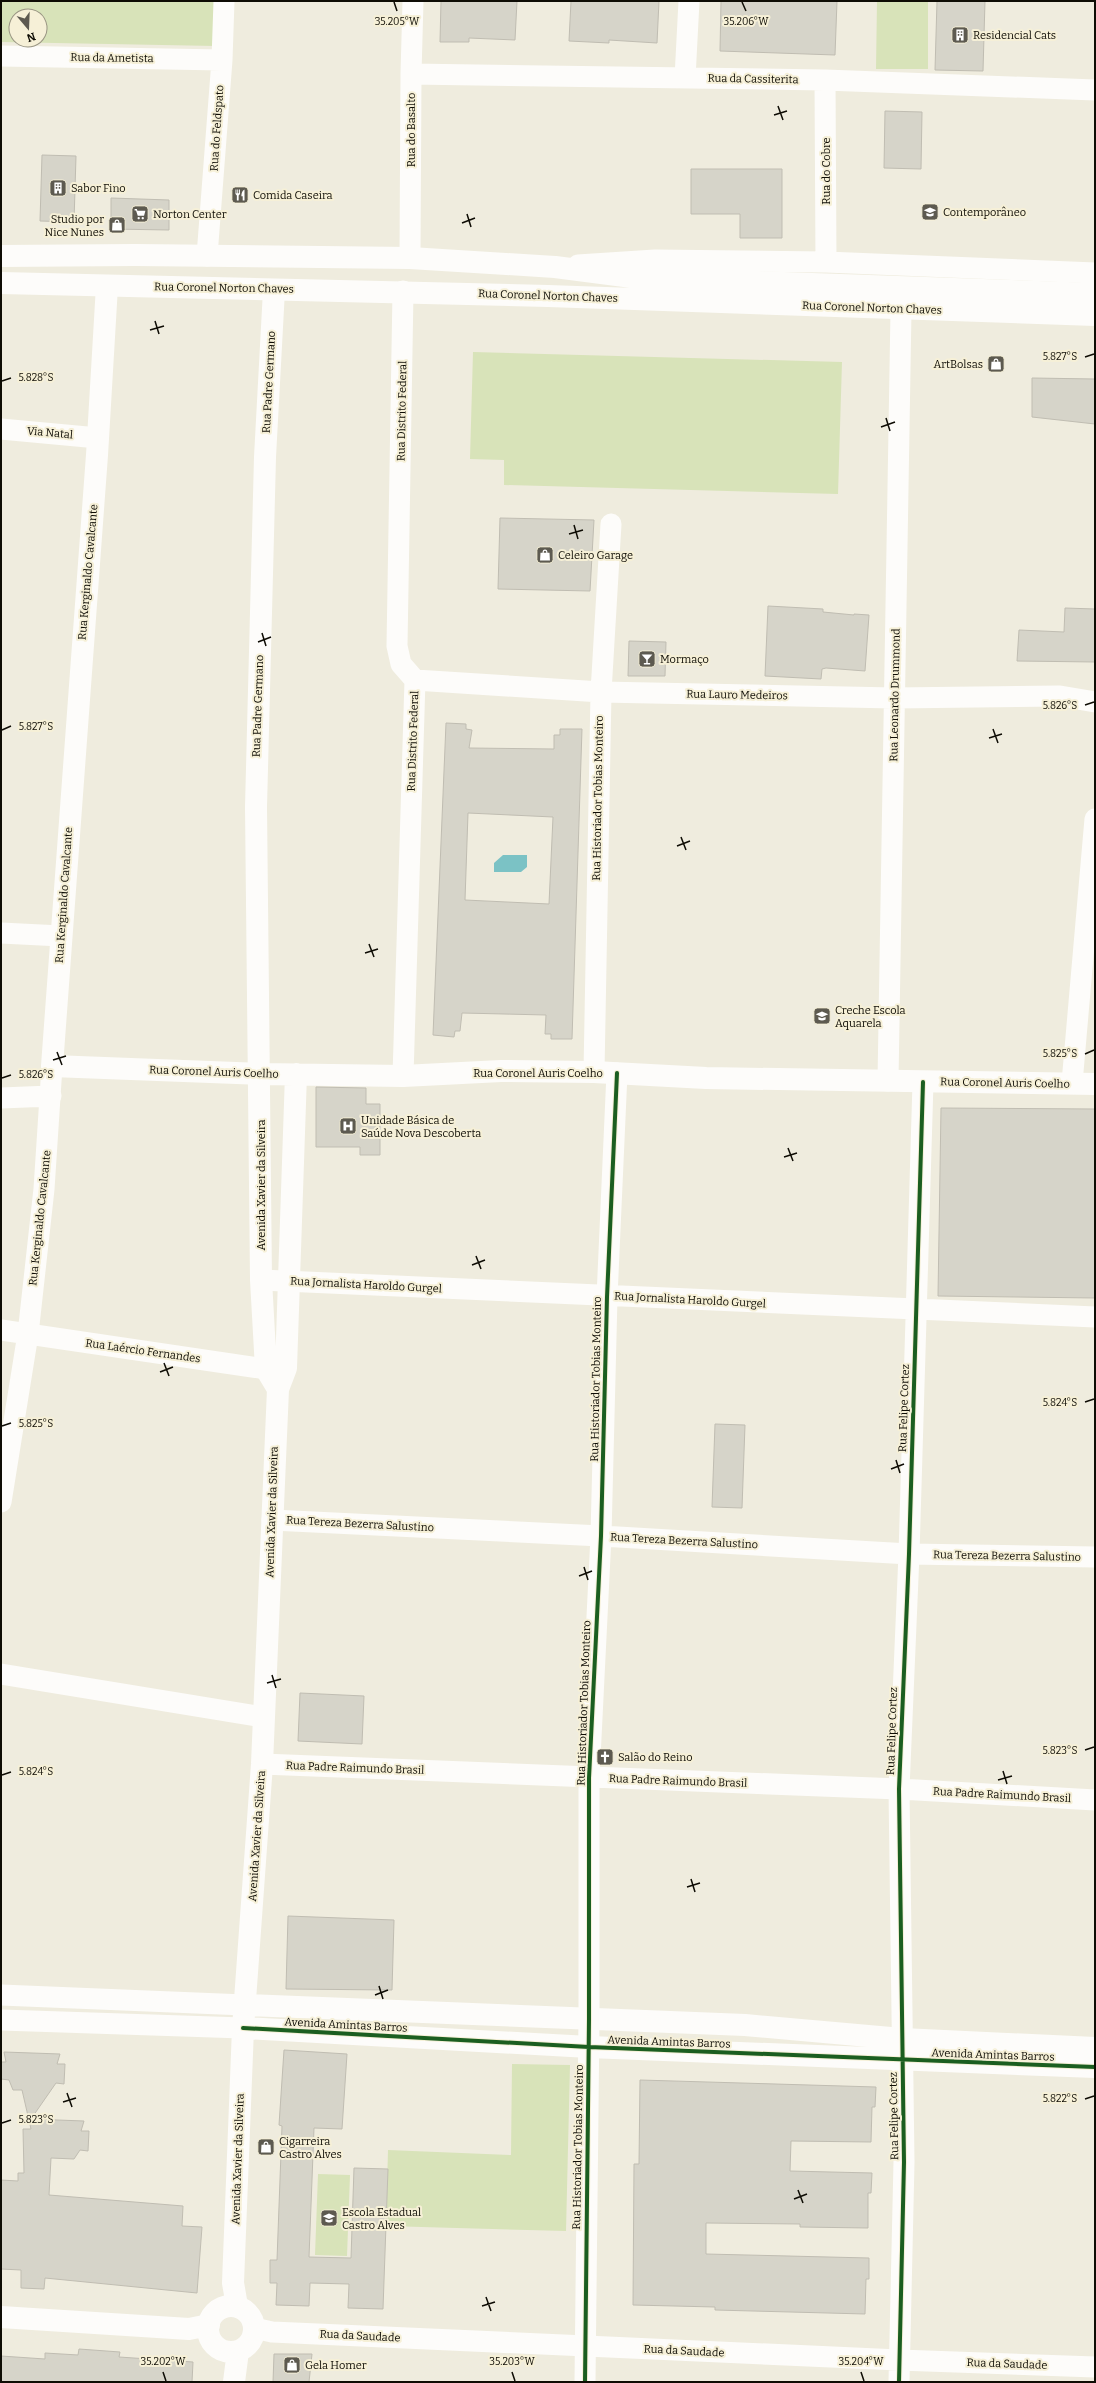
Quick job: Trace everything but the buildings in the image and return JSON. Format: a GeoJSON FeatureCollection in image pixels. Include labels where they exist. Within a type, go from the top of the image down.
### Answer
{"type":"FeatureCollection","features":[{"type":"Feature","properties":{"kind":"street","name":"Rua do Feldspato"},"geometry":{"type":"LineString","coordinates":[[207,256],[222,60],[224,1]]}},
{"type":"Feature","properties":{"kind":"street","name":"Rua do Basalto"},"geometry":{"type":"LineString","coordinates":[[410,258],[413,1]]}},
{"type":"Feature","properties":{"kind":"street"},"geometry":{"type":"LineString","coordinates":[[685,78],[689,1]]}},
{"type":"Feature","properties":{"kind":"street","name":"Rua da Ametista"},"geometry":{"type":"LineString","coordinates":[[1,56],[222,60]]}},
{"type":"Feature","properties":{"kind":"street","name":"Rua da Cassiterita"},"geometry":{"type":"LineString","coordinates":[[411,74],[825,80],[1095,90]]}},
{"type":"Feature","properties":{"kind":"street","name":"Rua do Cobre"},"geometry":{"type":"LineString","coordinates":[[825,80],[826,262]]}},
{"type":"Feature","properties":{"kind":"street","name":"Rua Coronel Norton Chaves"},"geometry":{"type":"LineString","coordinates":[[1,256],[410,258],[555,267],[640,278],[1095,294]]}},
{"type":"Feature","properties":{"kind":"street"},"geometry":{"type":"LineString","coordinates":[[317,290],[330,284],[332,279],[330,270],[319,258]]}},
{"type":"Feature","properties":{"kind":"street","name":"Rua Coronel Norton Chaves"},"geometry":{"type":"LineString","coordinates":[[555,267],[655,260],[826,262],[1095,273]]}},
{"type":"Feature","properties":{"kind":"street","name":"Rua Coronel Norton Chaves"},"geometry":{"type":"LineString","coordinates":[[1,283],[403,292],[1095,316]]}},
{"type":"Feature","properties":{"kind":"street","name":"Rua Kerginaldo Cavalcante"},"geometry":{"type":"LineString","coordinates":[[1,1502],[28,1334],[44,1189],[108,286]]}},
{"type":"Feature","properties":{"kind":"street","name":"Rua Padre Germano"},"geometry":{"type":"LineString","coordinates":[[260,1074],[256,807],[265,457],[274,290]]}},
{"type":"Feature","properties":{"kind":"street","name":"Rua Distrito Federal"},"geometry":{"type":"LineString","coordinates":[[403,292],[397,646],[401,664],[415,680],[403,1076]]}},
{"type":"Feature","properties":{"kind":"street","name":"Rua Leonardo Drummond"},"geometry":{"type":"LineString","coordinates":[[888,1081],[901,310]]}},
{"type":"Feature","properties":{"kind":"street","name":"Via Natal"},"geometry":{"type":"LineString","coordinates":[[1,428],[98,438]]}},
{"type":"Feature","properties":{"kind":"street","name":"Rua Historiador Tobias Monteiro"},"geometry":{"type":"LineString","coordinates":[[594,1072],[600,692],[611,524]]}},
{"type":"Feature","properties":{"kind":"street","name":"Rua Lauro Medeiros"},"geometry":{"type":"LineString","coordinates":[[415,680],[600,692],[894,698],[1060,696],[1095,702]]}},
{"type":"Feature","properties":{"kind":"street","name":"Rua Lauro Medeiros"},"geometry":{"type":"LineString","coordinates":[[1060,696],[1095,689]]}},
{"type":"Feature","properties":{"kind":"street"},"geometry":{"type":"LineString","coordinates":[[1072,1083],[1095,819]]}},
{"type":"Feature","properties":{"kind":"street"},"geometry":{"type":"LineString","coordinates":[[1,933],[61,936]]}},
{"type":"Feature","properties":{"kind":"street","name":"Rua Coronel Auris Coelho"},"geometry":{"type":"LineString","coordinates":[[52,1066],[260,1074],[403,1076],[501,1071],[594,1072],[706,1078],[1095,1084]]}},
{"type":"Feature","properties":{"kind":"street","name":"Rua Historiador Tobias Monteiro"},"geometry":{"type":"LineString","coordinates":[[585,2382],[589,2047],[589,1778],[601,1536],[607,1297],[617,1073]]}},
{"type":"Feature","properties":{"kind":"street","name":"Avenida Xavier da Silveira"},"geometry":{"type":"LineString","coordinates":[[229,2307],[233,2283],[243,2028],[262,1764],[278,1389],[276,1368],[261,1280],[260,1074]]}},
{"type":"Feature","properties":{"kind":"street"},"geometry":{"type":"LineString","coordinates":[[276,1368],[290,1282],[296,1074]]}},
{"type":"Feature","properties":{"kind":"street","name":"Rua Felipe Cortez"},"geometry":{"type":"LineString","coordinates":[[899,2382],[904,2162],[899,1789],[917,1311],[923,1082]]}},
{"type":"Feature","properties":{"kind":"street"},"geometry":{"type":"LineString","coordinates":[[1,1098],[51,1096]]}},
{"type":"Feature","properties":{"kind":"street","name":"Rua Jornalista Haroldo Gurgel"},"geometry":{"type":"LineString","coordinates":[[261,1280],[607,1297],[1095,1318]]}},
{"type":"Feature","properties":{"kind":"street","name":"Rua Laércio Fernandes"},"geometry":{"type":"LineString","coordinates":[[1,1330],[276,1368]]}},
{"type":"Feature","properties":{"kind":"street","name":"Rua Tereza Bezerra Salustino"},"geometry":{"type":"LineString","coordinates":[[272,1520],[601,1536],[908,1554],[1095,1557]]}},
{"type":"Feature","properties":{"kind":"street"},"geometry":{"type":"LineString","coordinates":[[1,1674],[263,1717]]}},
{"type":"Feature","properties":{"kind":"street","name":"Rua Padre Raimundo Brasil"},"geometry":{"type":"LineString","coordinates":[[262,1764],[899,1789],[1095,1800]]}},
{"type":"Feature","properties":{"kind":"street","name":"Avenida Amintas Barros"},"geometry":{"type":"LineString","coordinates":[[1,1994],[245,2006],[745,2025],[902,2039],[1095,2048]]}},
{"type":"Feature","properties":{"kind":"street","name":"Avenida Amintas Barros"},"geometry":{"type":"LineString","coordinates":[[1,2020],[243,2028],[589,2047],[1095,2067]]}},
{"type":"Feature","properties":{"kind":"street"},"geometry":{"type":"LineString","coordinates":[[229,2307],[249,2314],[260,2332],[245,2347],[233,2363],[216,2346],[204,2329],[211,2318],[229,2307]]}},
{"type":"Feature","properties":{"kind":"street"},"geometry":{"type":"LineString","coordinates":[[1,2317],[204,2329]]}},
{"type":"Feature","properties":{"kind":"street","name":"Rua da Saudade"},"geometry":{"type":"LineString","coordinates":[[260,2332],[899,2360],[1095,2367]]}},
{"type":"Feature","properties":{"kind":"green space"},"geometry":{"type":"Polygon","coordinates":[[[1,1],[218,1],[216,46],[48,43],[48,8],[8,8],[8,42],[1,42],[1,1]]]}},
{"type":"Feature","properties":{"kind":"green space"},"geometry":{"type":"Polygon","coordinates":[[[877,1],[928,1],[928,69],[876,69],[877,1]]]}},
{"type":"Feature","properties":{"kind":"green space"},"geometry":{"type":"Polygon","coordinates":[[[473,352],[842,362],[838,494],[504,485],[504,460],[470,459],[473,352]]]}},
{"type":"Feature","properties":{"kind":"green space"},"geometry":{"type":"Polygon","coordinates":[[[512,2064],[570,2065],[566,2231],[386,2226],[388,2150],[511,2155],[512,2064]]]}},
{"type":"Feature","properties":{"kind":"green space"},"geometry":{"type":"Polygon","coordinates":[[[318,2174],[350,2175],[347,2256],[315,2255],[318,2174]]]}},
{"type":"Feature","properties":{"kind":"water"},"geometry":{"type":"Polygon","coordinates":[[[503,855],[527,855],[527,867],[521,872],[494,872],[494,863],[503,855]]]}},
{"type":"Feature","properties":{"kind":"cycle path"},"geometry":{"type":"LineString","coordinates":[[585,2382],[589,2019],[589,1778],[601,1536],[607,1297],[617,1073]]}},
{"type":"Feature","properties":{"kind":"cycle path"},"geometry":{"type":"LineString","coordinates":[[899,2382],[904,2162],[899,1789],[909,1554],[923,1082]]}},
{"type":"Feature","properties":{"kind":"cycle path"},"geometry":{"type":"LineString","coordinates":[[243,2028],[589,2047],[1095,2067]]}},
{"type":"Feature","properties":{"kind":"place","name":"Residencial Cats"},"geometry":{"type":"Point","coordinates":[960,35]}},
{"type":"Feature","properties":{"kind":"place","name":"Sabor Fino"},"geometry":{"type":"Point","coordinates":[58,188]}},
{"type":"Feature","properties":{"kind":"place","name":"Comida Caseira"},"geometry":{"type":"Point","coordinates":[240,195]}},
{"type":"Feature","properties":{"kind":"place","name":"Contemporâneo"},"geometry":{"type":"Point","coordinates":[930,212]}},
{"type":"Feature","properties":{"kind":"place","name":"Norton Center"},"geometry":{"type":"Point","coordinates":[140,214]}},
{"type":"Feature","properties":{"kind":"place","name":"Studio por Nice Nunes"},"geometry":{"type":"Point","coordinates":[117,225]}},
{"type":"Feature","properties":{"kind":"place","name":"ArtBolsas"},"geometry":{"type":"Point","coordinates":[996,364]}},
{"type":"Feature","properties":{"kind":"place","name":"Celeiro Garage"},"geometry":{"type":"Point","coordinates":[545,555]}},
{"type":"Feature","properties":{"kind":"place","name":"Mormaço"},"geometry":{"type":"Point","coordinates":[647,659]}},
{"type":"Feature","properties":{"kind":"place","name":"Creche Escola Aquarela"},"geometry":{"type":"Point","coordinates":[822,1016]}},
{"type":"Feature","properties":{"kind":"place","name":"Unidade Básica de Saúde Nova Descoberta"},"geometry":{"type":"Point","coordinates":[348,1126]}},
{"type":"Feature","properties":{"kind":"place","name":"Salão do Reino"},"geometry":{"type":"Point","coordinates":[605,1757]}},
{"type":"Feature","properties":{"kind":"place","name":"Cigarreira Castro Alves"},"geometry":{"type":"Point","coordinates":[266,2147]}},
{"type":"Feature","properties":{"kind":"place","name":"Escola Estadual Castro Alves"},"geometry":{"type":"Point","coordinates":[329,2218]}},
{"type":"Feature","properties":{"kind":"place","name":"Gela Homer"},"geometry":{"type":"Point","coordinates":[292,2365]}}]}
